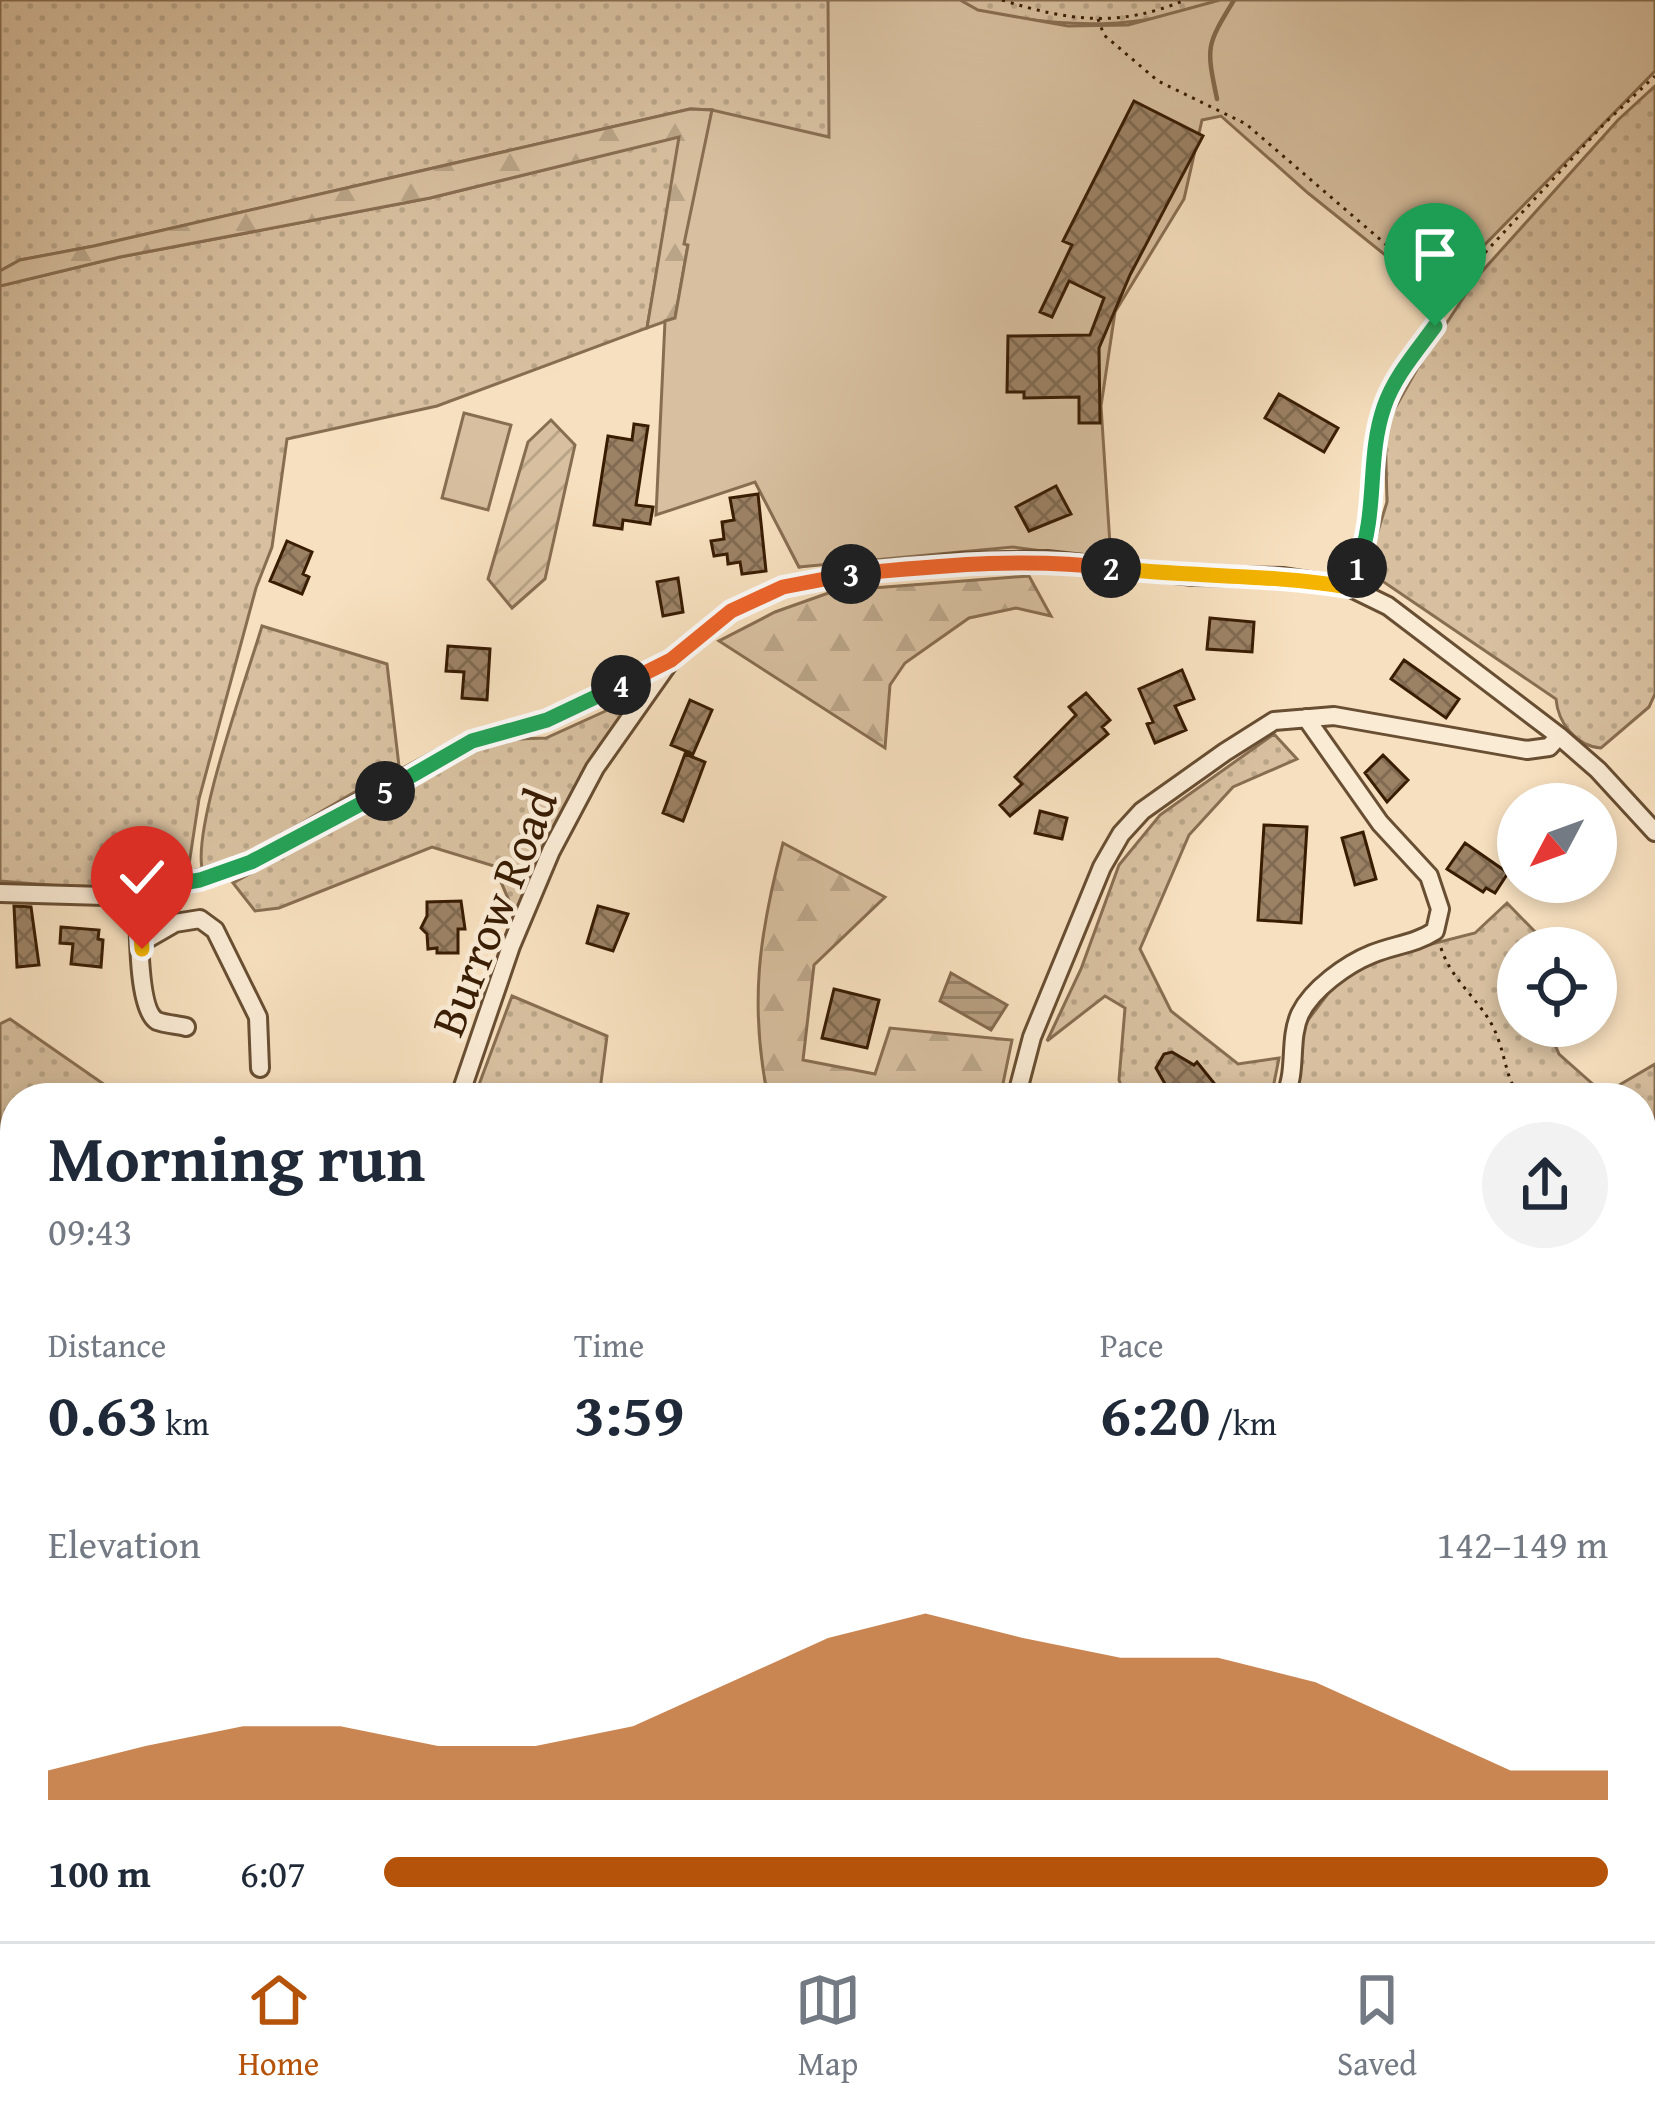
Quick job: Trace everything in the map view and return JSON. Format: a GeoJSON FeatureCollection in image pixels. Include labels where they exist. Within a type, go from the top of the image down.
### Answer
{"type":"FeatureCollection","features":[{"type":"Feature","properties":{"kind":"street","name":"Burrow Road"},"geometry":{"type":"LineString","coordinates":[[465,1083],[511,946],[551,851],[595,768],[671,660],[731,611],[783,587],[962,562],[1047,560],[1193,576],[1284,577],[1348,587],[1388,606],[1559,736],[1655,832]]}},
{"type":"Feature","properties":{"kind":"street"},"geometry":{"type":"LineString","coordinates":[[0,893],[105,896],[200,880],[251,862],[472,741],[547,720],[671,660]]}},
{"type":"Feature","properties":{"kind":"street"},"geometry":{"type":"LineString","coordinates":[[1021,1083],[1047,999],[1102,867],[1121,834],[1187,778],[1274,721],[1334,716],[1378,721],[1527,750],[1549,746],[1559,736]]}},
{"type":"Feature","properties":{"kind":"street"},"geometry":{"type":"LineString","coordinates":[[1289,1083],[1297,1026],[1314,995],[1362,958],[1435,932],[1440,909],[1429,876],[1380,823],[1306,718]]}},
{"type":"Feature","properties":{"kind":"street"},"geometry":{"type":"LineString","coordinates":[[138,891],[142,989],[149,1012],[157,1021],[186,1027]]}},
{"type":"Feature","properties":{"kind":"street"},"geometry":{"type":"LineString","coordinates":[[142,942],[176,922],[200,919],[215,931],[258,1016],[260,1069]]}},
{"type":"Feature","properties":{"kind":"path"},"geometry":{"type":"LineString","coordinates":[[1002,0],[1076,19],[1117,20],[1185,0]]}},
{"type":"Feature","properties":{"kind":"path"},"geometry":{"type":"LineString","coordinates":[[1098,19],[1104,34],[1158,81],[1246,124],[1418,272],[1453,295]]}},
{"type":"Feature","properties":{"kind":"path"},"geometry":{"type":"LineString","coordinates":[[1348,587],[1370,533],[1376,444],[1398,376],[1468,269],[1655,76]]}},
{"type":"Feature","properties":{"kind":"path"},"geometry":{"type":"LineString","coordinates":[[1435,932],[1448,968],[1497,1035],[1511,1083]]}},
{"type":"Feature","properties":{"kind":"green space"},"geometry":{"type":"Polygon","coordinates":[[[0,0],[1220,0],[1162,17],[1103,24],[984,12],[832,562],[799,567],[755,481],[712,110],[690,109],[20,260],[0,271],[0,0]]]}},
{"type":"Feature","properties":{"kind":"green space"},"geometry":{"type":"Polygon","coordinates":[[[828,0],[960,0],[978,10],[1068,26],[1128,25],[1220,0],[1655,0],[1655,71],[1455,275],[1440,299],[1221,116],[1202,120],[1184,199],[1115,312],[1101,406],[1111,560],[1013,547],[799,567],[755,482],[656,515],[665,321],[675,318],[688,245],[684,244],[712,110],[829,137],[828,0]]]}},
{"type":"Feature","properties":{"kind":"green space"},"geometry":{"type":"Polygon","coordinates":[[[1655,86],[1655,694],[1649,707],[1601,748],[1570,732],[1556,699],[1366,570],[1387,502],[1385,426],[1421,362],[1477,277],[1618,120],[1655,86]]]}},
{"type":"Feature","properties":{"kind":"green space"},"geometry":{"type":"Polygon","coordinates":[[[690,109],[712,110],[675,318],[647,328],[679,137],[430,198],[120,257],[0,286],[0,271],[20,260],[690,109]]]}},
{"type":"Feature","properties":{"kind":"green space"},"geometry":{"type":"Polygon","coordinates":[[[680,136],[647,328],[437,406],[287,439],[272,547],[256,588],[199,799],[188,871],[85,888],[0,881],[0,286],[120,257],[430,198],[680,136]]]}},
{"type":"Feature","properties":{"kind":"green space"},"geometry":{"type":"Polygon","coordinates":[[[464,413],[511,425],[488,510],[442,498],[464,413]]]}},
{"type":"Feature","properties":{"kind":"green space"},"geometry":{"type":"Polygon","coordinates":[[[551,420],[575,445],[545,579],[512,608],[488,579],[528,442],[551,420]]]}},
{"type":"Feature","properties":{"kind":"green space"},"geometry":{"type":"Polygon","coordinates":[[[1029,576],[1051,616],[1016,608],[969,618],[905,663],[890,685],[885,748],[719,641],[775,612],[834,591],[1029,576]]]}},
{"type":"Feature","properties":{"kind":"green space"},"geometry":{"type":"Polygon","coordinates":[[[262,626],[387,664],[399,766],[254,851],[203,872],[201,852],[212,790],[262,626]]]}},
{"type":"Feature","properties":{"kind":"green space"},"geometry":{"type":"Polygon","coordinates":[[[632,699],[569,805],[517,919],[494,866],[432,847],[279,908],[255,911],[233,883],[479,748],[546,738],[632,699]]]}},
{"type":"Feature","properties":{"kind":"green space"},"geometry":{"type":"Polygon","coordinates":[[[1274,734],[1297,759],[1233,787],[1189,835],[1140,949],[1171,1011],[1238,1064],[1279,1058],[1274,1083],[1120,1083],[1125,1008],[1105,996],[1047,1041],[1081,969],[1119,865],[1160,815],[1274,734]]]}},
{"type":"Feature","properties":{"kind":"green space"},"geometry":{"type":"Polygon","coordinates":[[[783,843],[885,897],[814,965],[803,1060],[875,1074],[890,1028],[1012,1040],[1003,1083],[765,1083],[758,1000],[768,908],[783,843]]]}},
{"type":"Feature","properties":{"kind":"green space"},"geometry":{"type":"Polygon","coordinates":[[[1507,903],[1530,927],[1497,927],[1497,1047],[1556,1047],[1592,1083],[1293,1083],[1302,1028],[1333,987],[1373,959],[1475,933],[1507,903]]]}},
{"type":"Feature","properties":{"kind":"green space"},"geometry":{"type":"Polygon","coordinates":[[[512,996],[607,1036],[601,1083],[480,1083],[512,996]]]}},
{"type":"Feature","properties":{"kind":"green space"},"geometry":{"type":"Polygon","coordinates":[[[10,1019],[102,1083],[0,1083],[0,1024],[10,1019]]]}},
{"type":"Feature","properties":{"kind":"green space"},"geometry":{"type":"Polygon","coordinates":[[[1655,1064],[1655,1083],[1623,1083],[1655,1064]]]}},
{"type":"Feature","properties":{"kind":"shaded area"},"geometry":{"type":"Polygon","coordinates":[[[951,973],[1007,1005],[991,1030],[940,1001],[951,973]]]}},
{"type":"Feature","properties":{"kind":"building"},"geometry":{"type":"Polygon","coordinates":[[[1134,101],[1203,136],[1130,275],[1099,348],[1100,423],[1079,423],[1079,397],[1024,398],[1024,392],[1007,392],[1008,336],[1090,335],[1104,298],[1069,281],[1052,317],[1040,312],[1072,245],[1063,241],[1134,101]]]}},
{"type":"Feature","properties":{"kind":"building"},"geometry":{"type":"Polygon","coordinates":[[[1279,394],[1338,428],[1324,452],[1265,418],[1279,394]]]}},
{"type":"Feature","properties":{"kind":"building"},"geometry":{"type":"Polygon","coordinates":[[[634,424],[648,426],[636,505],[653,507],[650,524],[623,520],[622,529],[594,525],[608,436],[632,440],[634,424]]]}},
{"type":"Feature","properties":{"kind":"building"},"geometry":{"type":"Polygon","coordinates":[[[1056,486],[1071,514],[1029,531],[1016,507],[1056,486]]]}},
{"type":"Feature","properties":{"kind":"building"},"geometry":{"type":"Polygon","coordinates":[[[758,494],[766,571],[742,574],[740,562],[728,564],[727,554],[714,556],[711,541],[724,539],[722,522],[734,520],[730,498],[758,494]]]}},
{"type":"Feature","properties":{"kind":"building"},"geometry":{"type":"Polygon","coordinates":[[[287,541],[312,552],[303,574],[309,577],[302,594],[270,581],[287,541]]]}},
{"type":"Feature","properties":{"kind":"building"},"geometry":{"type":"Polygon","coordinates":[[[678,578],[683,612],[663,616],[657,582],[678,578]]]}},
{"type":"Feature","properties":{"kind":"building"},"geometry":{"type":"Polygon","coordinates":[[[1210,618],[1254,622],[1252,652],[1207,649],[1210,618]]]}},
{"type":"Feature","properties":{"kind":"building"},"geometry":{"type":"Polygon","coordinates":[[[448,646],[490,649],[487,700],[462,698],[464,672],[446,671],[448,646]]]}},
{"type":"Feature","properties":{"kind":"building"},"geometry":{"type":"Polygon","coordinates":[[[1404,660],[1459,699],[1446,718],[1391,679],[1404,660]]]}},
{"type":"Feature","properties":{"kind":"building"},"geometry":{"type":"Polygon","coordinates":[[[1182,670],[1194,699],[1175,706],[1186,730],[1155,743],[1147,724],[1153,722],[1139,689],[1182,670]]]}},
{"type":"Feature","properties":{"kind":"building"},"geometry":{"type":"Polygon","coordinates":[[[1086,693],[1110,720],[1102,727],[1108,734],[1010,816],[1000,805],[1022,784],[1015,777],[1076,715],[1069,707],[1086,693]]]}},
{"type":"Feature","properties":{"kind":"building"},"geometry":{"type":"Polygon","coordinates":[[[690,700],[712,710],[693,754],[671,745],[690,700]]]}},
{"type":"Feature","properties":{"kind":"building"},"geometry":{"type":"Polygon","coordinates":[[[685,754],[705,762],[683,821],[663,813],[685,754]]]}},
{"type":"Feature","properties":{"kind":"building"},"geometry":{"type":"Polygon","coordinates":[[[1383,755],[1408,780],[1387,802],[1365,773],[1383,755]]]}},
{"type":"Feature","properties":{"kind":"building"},"geometry":{"type":"Polygon","coordinates":[[[1040,811],[1067,818],[1062,839],[1035,833],[1040,811]]]}},
{"type":"Feature","properties":{"kind":"building"},"geometry":{"type":"Polygon","coordinates":[[[1264,825],[1307,827],[1301,923],[1258,920],[1264,825]]]}},
{"type":"Feature","properties":{"kind":"building"},"geometry":{"type":"Polygon","coordinates":[[[1363,832],[1376,879],[1355,885],[1342,838],[1363,832]]]}},
{"type":"Feature","properties":{"kind":"building"},"geometry":{"type":"Polygon","coordinates":[[[1465,843],[1497,865],[1497,890],[1483,892],[1447,869],[1465,843]]]}},
{"type":"Feature","properties":{"kind":"building"},"geometry":{"type":"Polygon","coordinates":[[[461,901],[465,929],[458,929],[458,953],[428,949],[427,934],[421,928],[427,902],[461,901]]]}},
{"type":"Feature","properties":{"kind":"building"},"geometry":{"type":"Polygon","coordinates":[[[14,906],[31,907],[39,965],[17,967],[14,906]]]}},
{"type":"Feature","properties":{"kind":"building"},"geometry":{"type":"Polygon","coordinates":[[[598,906],[628,914],[613,951],[587,943],[598,906]]]}},
{"type":"Feature","properties":{"kind":"building"},"geometry":{"type":"Polygon","coordinates":[[[61,927],[99,930],[101,967],[71,964],[73,944],[60,943],[61,927]]]}},
{"type":"Feature","properties":{"kind":"building"},"geometry":{"type":"Polygon","coordinates":[[[834,989],[879,1000],[867,1048],[822,1038],[834,989]]]}},
{"type":"Feature","properties":{"kind":"building"},"geometry":{"type":"Polygon","coordinates":[[[1172,1052],[1194,1065],[1197,1062],[1214,1083],[1164,1083],[1156,1068],[1164,1054],[1172,1052]]]}},
{"type":"Feature","properties":{"kind":"waterway"},"geometry":{"type":"LineString","coordinates":[[1217,99],[1211,47],[1234,0]]}},
{"type":"Feature","properties":{"kind":"route"},"geometry":{"type":"LineString","coordinates":[[142,949],[138,891],[200,880],[251,862],[472,741],[547,720],[671,660],[731,611],[783,587],[962,562],[1047,560],[1193,576],[1284,577],[1348,587],[1370,533],[1376,444],[1384,408],[1398,376],[1435,326]]}}]}
